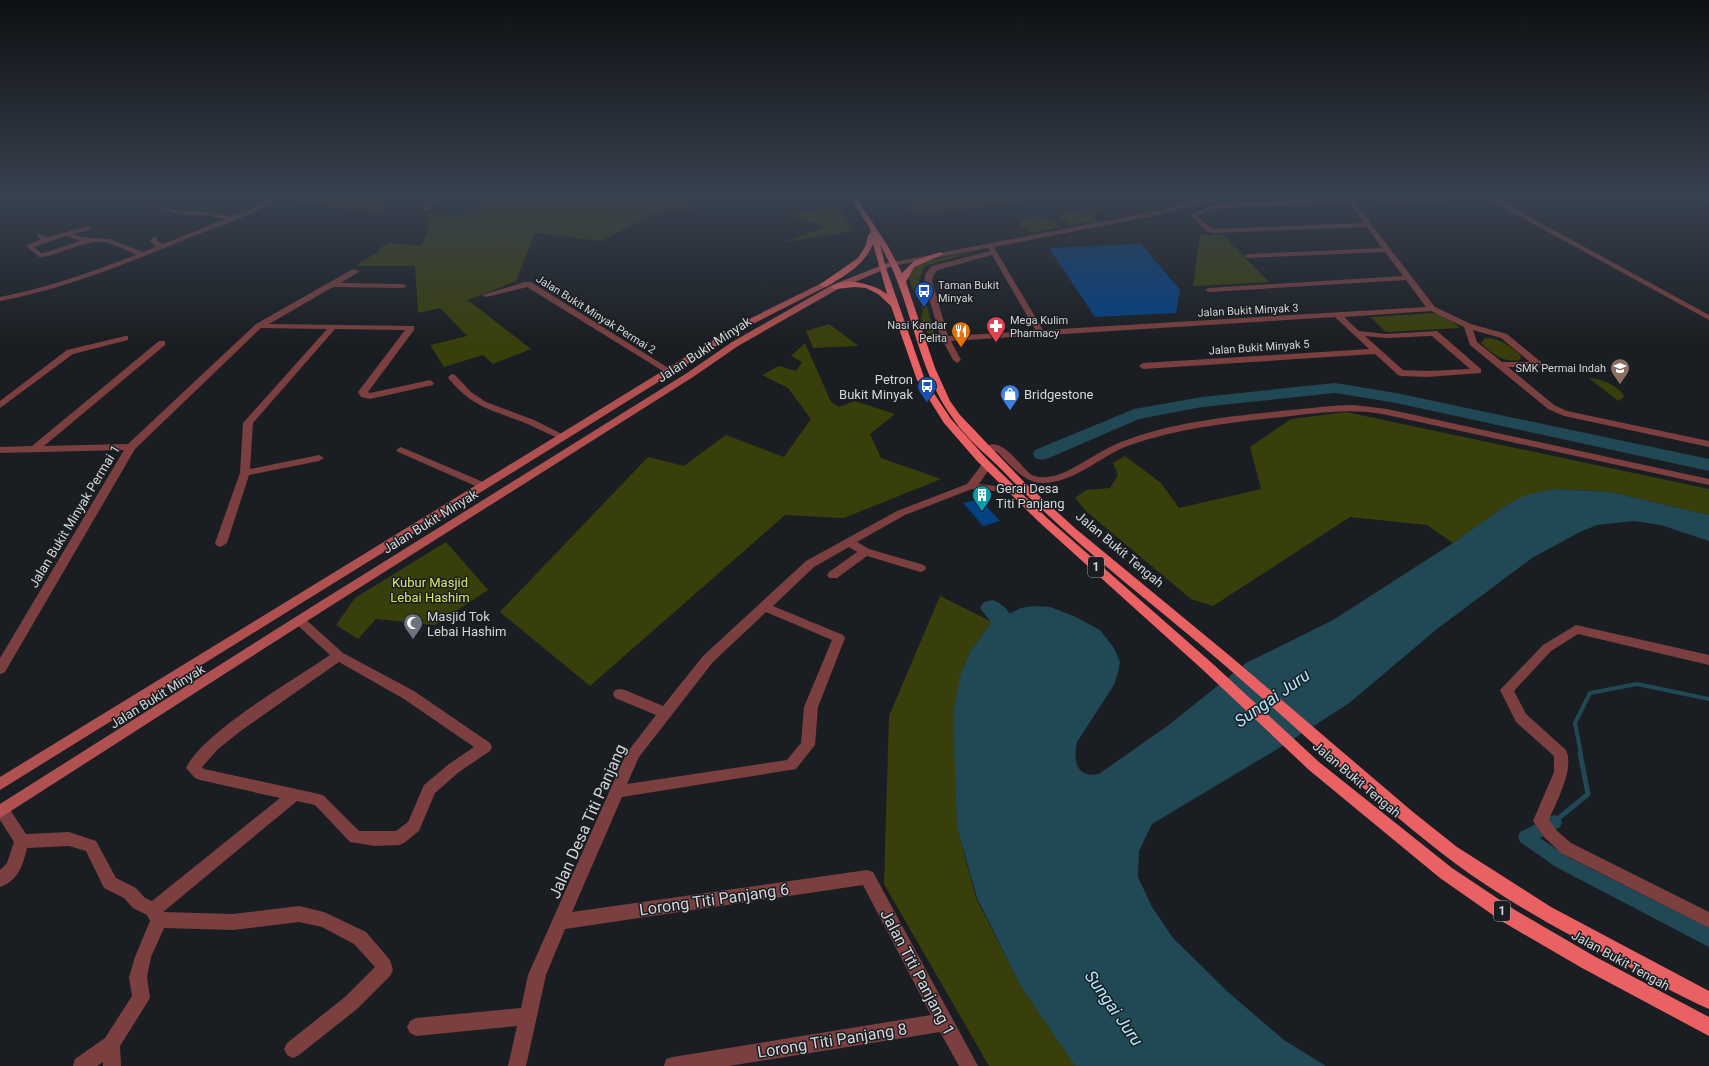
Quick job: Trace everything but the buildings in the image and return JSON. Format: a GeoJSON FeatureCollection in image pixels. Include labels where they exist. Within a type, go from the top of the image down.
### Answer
{"type":"FeatureCollection","features":[{"type":"Feature","properties":{"kind":"highway"},"geometry":{"type":"LineString","coordinates":[[823,285],[863,259],[870,244]]}},
{"type":"Feature","properties":{"kind":"highway","name":"Jalan Bukit Tengah"},"geometry":{"type":"LineString","coordinates":[[879,244],[887,263],[897,307],[921,380],[947,421],[987,465],[1043,520],[1208,667],[1314,766],[1446,873],[1509,916],[1588,962],[1709,1027]]}},
{"type":"Feature","properties":{"kind":"highway"},"geometry":{"type":"LineString","coordinates":[[903,282],[906,270],[912,265],[940,254]]}},
{"type":"Feature","properties":{"kind":"highway","name":"Jalan Bukit Tengah"},"geometry":{"type":"LineString","coordinates":[[887,263],[903,282],[931,371],[945,400],[964,426],[1020,485],[1067,527],[1223,657],[1422,828],[1481,872],[1518,896],[1596,941],[1709,1000]]}},
{"type":"Feature","properties":{"kind":"highway"},"geometry":{"type":"LineString","coordinates":[[835,287],[858,284],[868,285],[877,288],[897,307]]}},
{"type":"Feature","properties":{"kind":"main road","name":"Jalan Bukit Minyak"},"geometry":{"type":"LineString","coordinates":[[0,784],[744,325],[823,285],[887,263]]}},
{"type":"Feature","properties":{"kind":"main road","name":"Jalan Bukit Minyak"},"geometry":{"type":"LineString","coordinates":[[1,811],[690,375],[735,344],[835,287],[887,263]]}},
{"type":"Feature","properties":{"kind":"main road"},"geometry":{"type":"LineString","coordinates":[[507,472],[506,476],[512,478],[525,478]]}},
{"type":"Feature","properties":{"kind":"main road"},"geometry":{"type":"LineString","coordinates":[[484,486],[494,486],[500,488],[500,494]]}},
{"type":"Feature","properties":{"kind":"street"},"geometry":{"type":"LineString","coordinates":[[32,244],[29,246],[39,255],[45,255],[77,244]]}},
{"type":"Feature","properties":{"kind":"street"},"geometry":{"type":"LineString","coordinates":[[119,244],[142,255]]}},
{"type":"Feature","properties":{"kind":"street"},"geometry":{"type":"LineString","coordinates":[[157,244],[163,246]]}},
{"type":"Feature","properties":{"kind":"street"},"geometry":{"type":"LineString","coordinates":[[0,299],[36,292],[91,275],[168,244]]}},
{"type":"Feature","properties":{"kind":"street"},"geometry":{"type":"LineString","coordinates":[[887,263],[988,244],[1041,333]]}},
{"type":"Feature","properties":{"kind":"street"},"geometry":{"type":"LineString","coordinates":[[1382,244],[1432,309],[1468,326],[1504,336],[1538,364],[1501,365]]}},
{"type":"Feature","properties":{"kind":"street"},"geometry":{"type":"LineString","coordinates":[[1574,244],[1709,318]]}},
{"type":"Feature","properties":{"kind":"street"},"geometry":{"type":"LineString","coordinates":[[1248,256],[1387,250]]}},
{"type":"Feature","properties":{"kind":"street"},"geometry":{"type":"LineString","coordinates":[[957,360],[945,338],[928,281],[930,273],[935,268],[994,252]]}},
{"type":"Feature","properties":{"kind":"street","name":"Jalan Bukit Minyak Permai 1"},"geometry":{"type":"LineString","coordinates":[[0,668],[131,448],[259,326],[356,271]]}},
{"type":"Feature","properties":{"kind":"street"},"geometry":{"type":"LineString","coordinates":[[1209,290],[1408,278]]}},
{"type":"Feature","properties":{"kind":"street","name":"Jalan Bukit Minyak Permai 2"},"geometry":{"type":"LineString","coordinates":[[486,295],[528,284],[669,371]]}},
{"type":"Feature","properties":{"kind":"street"},"geometry":{"type":"LineString","coordinates":[[332,285],[403,286]]}},
{"type":"Feature","properties":{"kind":"street","name":"Jalan Bukit Minyak 3"},"geometry":{"type":"LineString","coordinates":[[920,340],[1338,316],[1432,309]]}},
{"type":"Feature","properties":{"kind":"street"},"geometry":{"type":"LineString","coordinates":[[1338,316],[1401,373],[1428,374],[1478,371],[1434,333],[1386,336],[1357,333]]}},
{"type":"Feature","properties":{"kind":"street"},"geometry":{"type":"LineString","coordinates":[[259,326],[411,328],[363,392],[364,395],[370,396],[430,383]]}},
{"type":"Feature","properties":{"kind":"street"},"geometry":{"type":"LineString","coordinates":[[1468,326],[1473,343],[1551,407],[1564,413],[1709,444]]}},
{"type":"Feature","properties":{"kind":"street"},"geometry":{"type":"LineString","coordinates":[[221,544],[245,473],[248,423],[333,327]]}},
{"type":"Feature","properties":{"kind":"street"},"geometry":{"type":"LineString","coordinates":[[2,401],[70,352],[125,338]]}},
{"type":"Feature","properties":{"kind":"street"},"geometry":{"type":"LineString","coordinates":[[35,450],[162,343]]}},
{"type":"Feature","properties":{"kind":"street","name":"Jalan Bukit Minyak 5"},"geometry":{"type":"LineString","coordinates":[[1143,366],[1376,351]]}},
{"type":"Feature","properties":{"kind":"street"},"geometry":{"type":"LineString","coordinates":[[452,377],[463,390],[486,408],[521,418],[562,437]]}},
{"type":"Feature","properties":{"kind":"street"},"geometry":{"type":"LineString","coordinates":[[987,450],[991,448],[999,448],[1034,480],[1053,480],[1120,446],[1156,434],[1232,418],[1337,408],[1364,408],[1513,438],[1709,482]]}},
{"type":"Feature","properties":{"kind":"street"},"geometry":{"type":"LineString","coordinates":[[0,450],[131,448]]}},
{"type":"Feature","properties":{"kind":"street"},"geometry":{"type":"LineString","coordinates":[[401,450],[484,486]]}},
{"type":"Feature","properties":{"kind":"street"},"geometry":{"type":"LineString","coordinates":[[245,473],[319,458]]}},
{"type":"Feature","properties":{"kind":"street"},"geometry":{"type":"LineString","coordinates":[[971,486],[987,465]]}},
{"type":"Feature","properties":{"kind":"street","name":"Jalan Desa Titi Panjang"},"geometry":{"type":"LineString","coordinates":[[517,1066],[537,975],[633,754],[708,659],[810,564],[901,513],[971,486],[1013,491]]}},
{"type":"Feature","properties":{"kind":"street"},"geometry":{"type":"LineString","coordinates":[[849,542],[865,552],[920,568]]}},
{"type":"Feature","properties":{"kind":"street"},"geometry":{"type":"LineString","coordinates":[[833,575],[865,552]]}},
{"type":"Feature","properties":{"kind":"street"},"geometry":{"type":"LineString","coordinates":[[616,792],[791,765],[808,745],[811,707],[839,638],[764,607]]}},
{"type":"Feature","properties":{"kind":"street"},"geometry":{"type":"LineString","coordinates":[[300,621],[339,656],[409,694],[485,747],[454,768],[429,789],[414,826],[399,838],[375,839],[355,837],[319,800],[200,774],[193,768],[200,756],[220,739],[257,711],[339,656]]}},
{"type":"Feature","properties":{"kind":"street"},"geometry":{"type":"LineString","coordinates":[[1709,660],[1576,629],[1547,648],[1507,690],[1521,718],[1562,754],[1561,772],[1545,827],[1555,841],[1566,848],[1709,920]]}},
{"type":"Feature","properties":{"kind":"street"},"geometry":{"type":"LineString","coordinates":[[620,694],[666,713]]}},
{"type":"Feature","properties":{"kind":"street"},"geometry":{"type":"LineString","coordinates":[[82,1066],[111,1044],[141,998],[138,977],[156,915],[294,795]]}},
{"type":"Feature","properties":{"kind":"street"},"geometry":{"type":"LineString","coordinates":[[1,811],[22,841]]}},
{"type":"Feature","properties":{"kind":"street"},"geometry":{"type":"LineString","coordinates":[[22,841],[38,842],[69,839],[91,846],[110,883],[130,893],[156,915],[233,922],[299,914],[324,920],[360,938],[377,956],[384,966],[384,970],[351,1003],[293,1049]]}},
{"type":"Feature","properties":{"kind":"street"},"geometry":{"type":"LineString","coordinates":[[0,880],[14,867],[22,841]]}},
{"type":"Feature","properties":{"kind":"street","name":"Lorong Titi Panjang 6"},"geometry":{"type":"LineString","coordinates":[[560,922],[867,876]]}},
{"type":"Feature","properties":{"kind":"street","name":"Jalan Titi Panjang 1"},"geometry":{"type":"LineString","coordinates":[[867,876],[944,1022],[969,1066]]}},
{"type":"Feature","properties":{"kind":"street"},"geometry":{"type":"LineString","coordinates":[[416,1027],[528,1016]]}},
{"type":"Feature","properties":{"kind":"street","name":"Lorong Titi Panjang 8"},"geometry":{"type":"LineString","coordinates":[[673,1066],[944,1022]]}},
{"type":"Feature","properties":{"kind":"street"},"geometry":{"type":"LineString","coordinates":[[111,1044],[112,1066]]}},
{"type":"Feature","properties":{"kind":"green space"},"geometry":{"type":"Polygon","coordinates":[[[388,244],[421,246],[422,244],[531,244],[516,281],[468,300],[531,349],[493,364],[483,355],[444,367],[430,345],[467,336],[440,308],[418,313],[415,266],[355,266],[381,250],[378,249],[388,244]]]}},
{"type":"Feature","properties":{"kind":"green space"},"geometry":{"type":"Polygon","coordinates":[[[1199,244],[1232,244],[1269,282],[1193,286],[1199,244]]]}},
{"type":"Feature","properties":{"kind":"green space"},"geometry":{"type":"Polygon","coordinates":[[[978,251],[925,266],[919,279],[935,335],[927,333],[921,318],[923,308],[910,283],[910,267],[929,260],[978,251]]]}},
{"type":"Feature","properties":{"kind":"green space"},"geometry":{"type":"Polygon","coordinates":[[[1435,313],[1448,318],[1460,328],[1386,332],[1370,317],[1435,313]]]}},
{"type":"Feature","properties":{"kind":"green space"},"geometry":{"type":"Polygon","coordinates":[[[829,324],[859,346],[813,348],[806,331],[829,324]]]}},
{"type":"Feature","properties":{"kind":"green space"},"geometry":{"type":"Polygon","coordinates":[[[1485,338],[1496,339],[1505,343],[1521,356],[1520,360],[1514,361],[1498,357],[1481,343],[1485,338]]]}},
{"type":"Feature","properties":{"kind":"green space"},"geometry":{"type":"Polygon","coordinates":[[[805,343],[831,402],[839,407],[855,401],[895,414],[870,434],[881,458],[941,479],[844,518],[785,515],[590,686],[500,612],[648,457],[684,466],[726,435],[784,457],[811,419],[788,388],[762,375],[779,366],[796,371],[802,362],[791,356],[805,343]]]}},
{"type":"Feature","properties":{"kind":"green space"},"geometry":{"type":"Polygon","coordinates":[[[1589,378],[1594,378],[1610,384],[1619,390],[1624,397],[1618,401],[1589,378]]]}},
{"type":"Feature","properties":{"kind":"green space"},"geometry":{"type":"Polygon","coordinates":[[[1346,412],[1709,489],[1709,515],[1610,492],[1555,489],[1508,504],[1453,543],[1427,525],[1350,517],[1213,606],[1191,599],[1087,512],[1075,498],[1086,490],[1110,488],[1118,475],[1113,463],[1125,456],[1161,483],[1179,508],[1261,489],[1250,447],[1291,419],[1346,412]]]}},
{"type":"Feature","properties":{"kind":"green space","name":"Kubur Masjid Lebai Hashim"},"geometry":{"type":"Polygon","coordinates":[[[446,542],[488,590],[435,625],[376,619],[358,639],[336,625],[355,598],[446,542]]]}},
{"type":"Feature","properties":{"kind":"green space"},"geometry":{"type":"Polygon","coordinates":[[[940,596],[992,622],[971,650],[961,673],[957,827],[976,898],[1019,983],[1075,1066],[989,1066],[884,884],[889,716],[940,596]]]}},
{"type":"Feature","properties":{"kind":"water","name":"Sungai Juru"},"geometry":{"type":"Polygon","coordinates":[[[1555,489],[1610,492],[1709,515],[1709,541],[1661,525],[1634,521],[1597,525],[1580,532],[1532,558],[1437,629],[1348,704],[1279,748],[1152,824],[1139,851],[1138,877],[1152,907],[1173,938],[1228,992],[1284,1040],[1326,1066],[1075,1066],[1019,983],[977,898],[957,827],[953,714],[961,673],[971,650],[992,622],[1021,608],[1034,606],[1050,607],[1074,616],[1100,630],[1114,648],[1120,662],[1114,685],[1077,742],[1076,746],[1076,758],[1079,769],[1090,775],[1099,774],[1170,724],[1246,663],[1333,620],[1453,543],[1508,504],[1526,495],[1555,489]]]}},
{"type":"Feature","properties":{"kind":"waterway"},"geometry":{"type":"LineString","coordinates":[[1042,454],[1134,414],[1202,402],[1335,388],[1396,398],[1709,465]]}},
{"type":"Feature","properties":{"kind":"waterway"},"geometry":{"type":"LineString","coordinates":[[992,608],[1000,617],[1012,644]]}},
{"type":"Feature","properties":{"kind":"waterway"},"geometry":{"type":"LineString","coordinates":[[1581,754],[1575,723],[1590,693],[1637,684],[1709,699]]}},
{"type":"Feature","properties":{"kind":"waterway"},"geometry":{"type":"LineString","coordinates":[[1554,822],[1588,794],[1580,753]]}},
{"type":"Feature","properties":{"kind":"waterway"},"geometry":{"type":"LineString","coordinates":[[1554,822],[1526,837],[1562,862],[1709,938]]}},
{"type":"Feature","properties":{"kind":"place","name":"Taman Bukit Minyak"},"geometry":{"type":"Point","coordinates":[924,308]}},
{"type":"Feature","properties":{"kind":"place","name":"Mega Kulim Pharmacy"},"geometry":{"type":"Point","coordinates":[996,343]}},
{"type":"Feature","properties":{"kind":"place","name":"Nasi Kandar Pelita"},"geometry":{"type":"Point","coordinates":[961,348]}},
{"type":"Feature","properties":{"kind":"place","name":"SMK Permai Indah"},"geometry":{"type":"Point","coordinates":[1620,385]}},
{"type":"Feature","properties":{"kind":"place","name":"Petron Bukit Minyak"},"geometry":{"type":"Point","coordinates":[927,403]}},
{"type":"Feature","properties":{"kind":"place","name":"Bridgestone"},"geometry":{"type":"Point","coordinates":[1010,411]}},
{"type":"Feature","properties":{"kind":"place","name":"Gerai Desa Titi Panjang"},"geometry":{"type":"Point","coordinates":[982,512]}},
{"type":"Feature","properties":{"kind":"place","name":"Masjid Tok Lebai Hashim"},"geometry":{"type":"Point","coordinates":[413,640]}}]}
